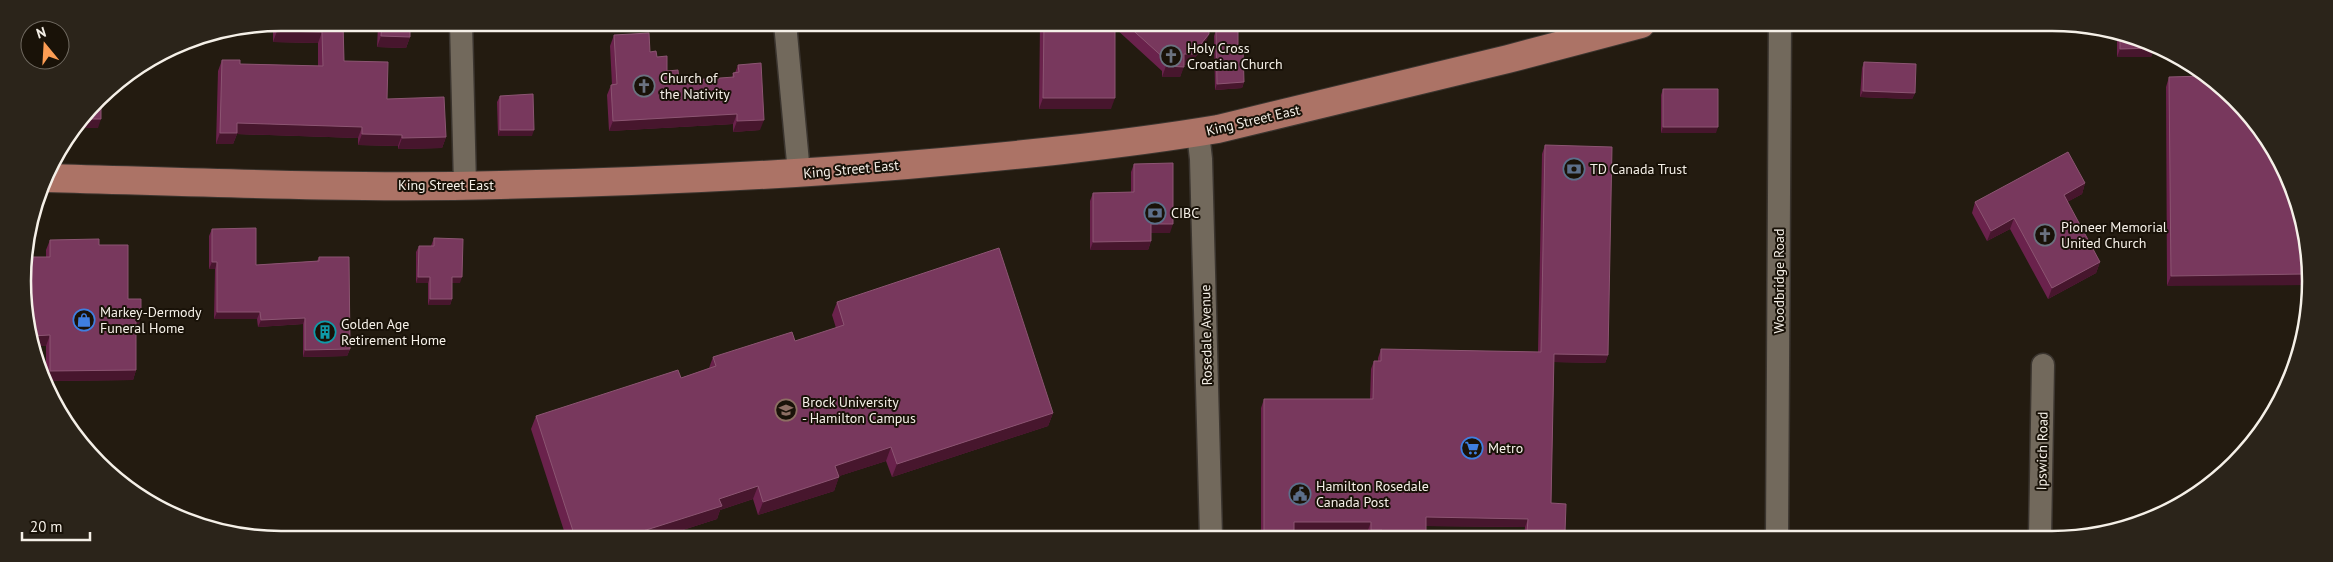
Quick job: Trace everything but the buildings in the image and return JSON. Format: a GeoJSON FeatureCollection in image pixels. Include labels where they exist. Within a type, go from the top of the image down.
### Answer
{"type":"FeatureCollection","features":[{"type":"Feature","properties":{"kind":"main road","name":"King Street East"},"geometry":{"type":"LineString","coordinates":[[53,178],[465,185],[799,174],[1003,157],[1198,133],[1489,64],[1614,31]]}},
{"type":"Feature","properties":{"kind":"street"},"geometry":{"type":"LineString","coordinates":[[461,31],[465,185]]}},
{"type":"Feature","properties":{"kind":"street"},"geometry":{"type":"LineString","coordinates":[[786,31],[799,174]]}},
{"type":"Feature","properties":{"kind":"street","name":"Woodbridge Road"},"geometry":{"type":"LineString","coordinates":[[1777,531],[1780,31]]}},
{"type":"Feature","properties":{"kind":"street","name":"Rosedale Avenue"},"geometry":{"type":"LineString","coordinates":[[1198,133],[1201,159],[1206,308],[1211,531]]}},
{"type":"Feature","properties":{"kind":"street","name":"Ipswich Road"},"geometry":{"type":"LineString","coordinates":[[2040,531],[2043,365]]}},
{"type":"Feature","properties":{"kind":"place","name":"Holy Cross Croatian Church"},"geometry":{"type":"Point","coordinates":[1171,56]}},
{"type":"Feature","properties":{"kind":"place","name":"Church of the Nativity"},"geometry":{"type":"Point","coordinates":[644,86]}},
{"type":"Feature","properties":{"kind":"place","name":"TD Canada Trust"},"geometry":{"type":"Point","coordinates":[1574,169]}},
{"type":"Feature","properties":{"kind":"place","name":"CIBC"},"geometry":{"type":"Point","coordinates":[1155,213]}},
{"type":"Feature","properties":{"kind":"place","name":"Pioneer Memorial United Church"},"geometry":{"type":"Point","coordinates":[2045,235]}},
{"type":"Feature","properties":{"kind":"place","name":"Markey-Dermody Funeral Home"},"geometry":{"type":"Point","coordinates":[84,320]}},
{"type":"Feature","properties":{"kind":"place","name":"Golden Age Retirement Home"},"geometry":{"type":"Point","coordinates":[325,332]}},
{"type":"Feature","properties":{"kind":"place","name":"Brock University - Hamilton Campus"},"geometry":{"type":"Point","coordinates":[786,410]}},
{"type":"Feature","properties":{"kind":"place","name":"Metro"},"geometry":{"type":"Point","coordinates":[1472,448]}},
{"type":"Feature","properties":{"kind":"place","name":"Hamilton Rosedale Canada Post"},"geometry":{"type":"Point","coordinates":[1300,494]}}]}
